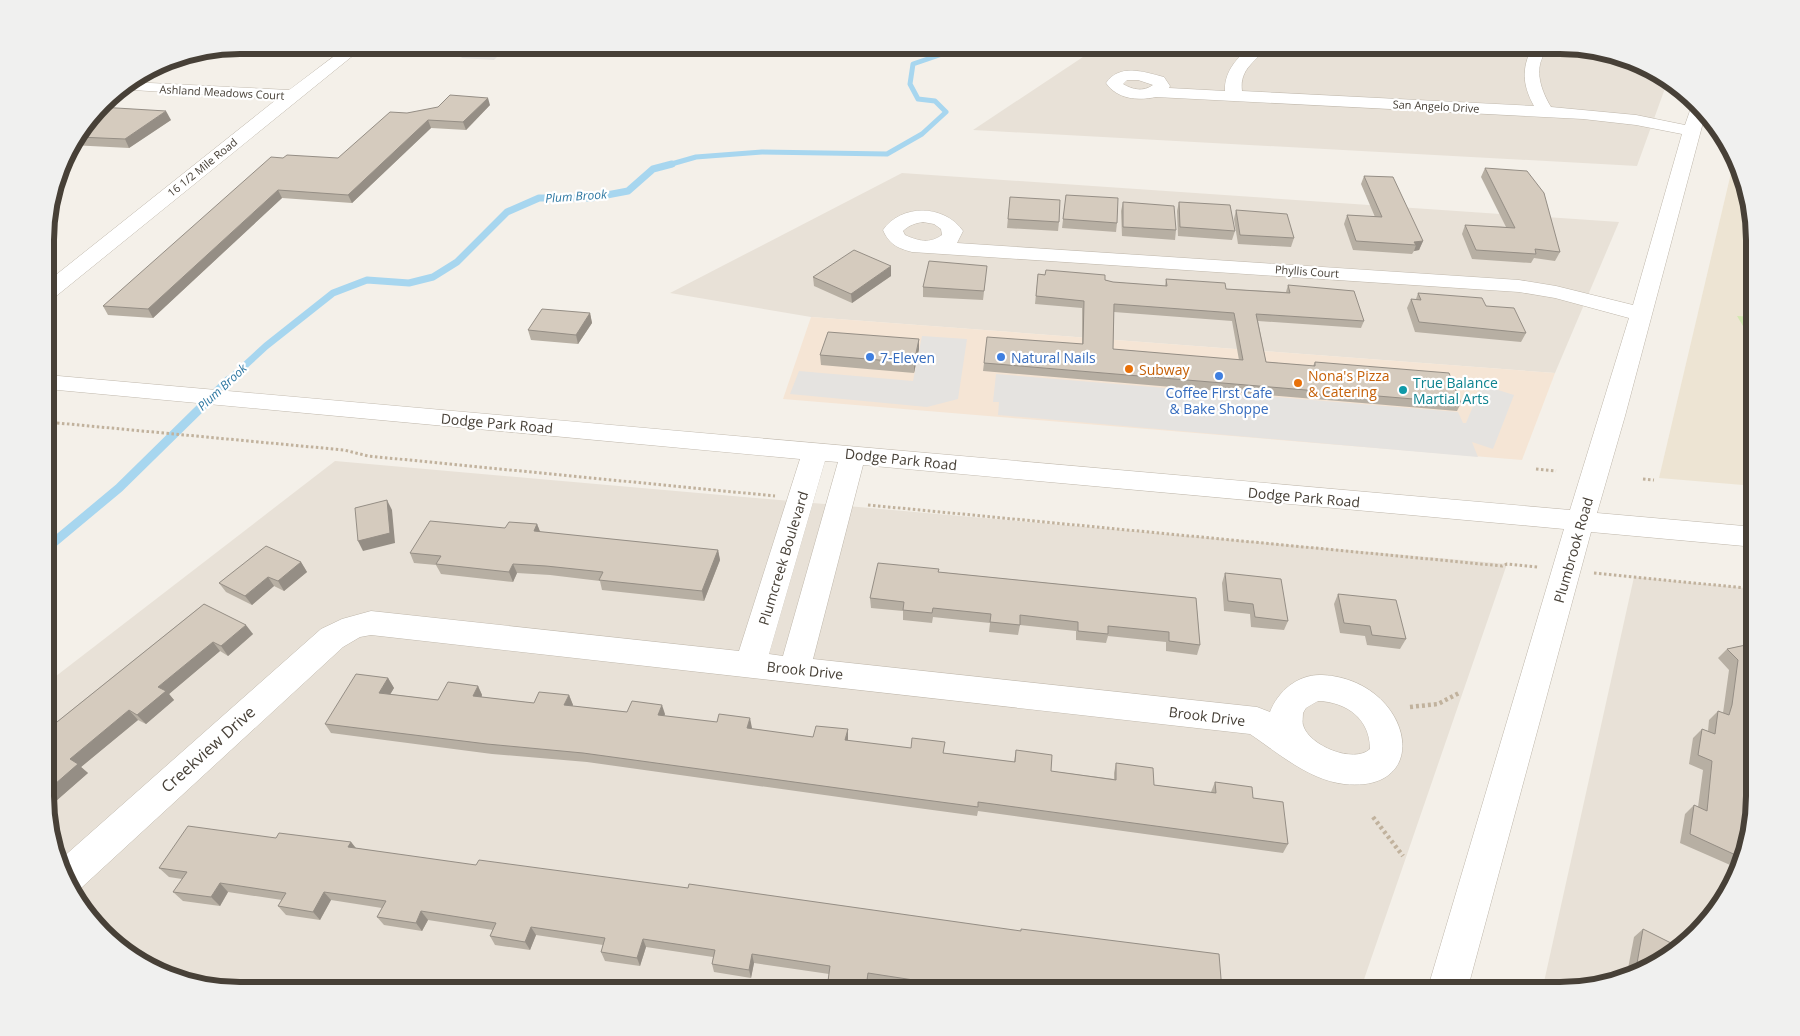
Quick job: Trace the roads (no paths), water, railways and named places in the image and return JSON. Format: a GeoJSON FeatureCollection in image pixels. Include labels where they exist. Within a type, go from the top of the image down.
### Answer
{"type":"FeatureCollection","features":[{"type":"Feature","properties":{"kind":"street","name":"16 1/2 Mile Road"},"geometry":{"type":"LineString","coordinates":[[54,286],[292,95],[346,54]]}},
{"type":"Feature","properties":{"kind":"street"},"geometry":{"type":"LineString","coordinates":[[1234,96],[1232,86],[1237,68],[1252,54]]}},
{"type":"Feature","properties":{"kind":"street"},"geometry":{"type":"LineString","coordinates":[[1539,54],[1530,75],[1531,84],[1545,111]]}},
{"type":"Feature","properties":{"kind":"street","name":"Ashland Meadows Court"},"geometry":{"type":"LineString","coordinates":[[134,87],[292,95]]}},
{"type":"Feature","properties":{"kind":"street","name":"San Angelo Drive"},"geometry":{"type":"LineString","coordinates":[[1158,88],[1179,92],[1234,96],[1545,111],[1619,118],[1691,132]]}},
{"type":"Feature","properties":{"kind":"street","name":"Plumbrook Road"},"geometry":{"type":"LineString","coordinates":[[1450,982],[1697,113]]}},
{"type":"Feature","properties":{"kind":"street","name":"Phyllis Court"},"geometry":{"type":"LineString","coordinates":[[969,249],[958,243],[952,236],[953,231],[950,226],[937,218],[928,217],[902,221],[893,230],[897,239],[904,244],[922,247],[1518,286],[1556,292],[1641,314]]}},
{"type":"Feature","properties":{"kind":"street"},"geometry":{"type":"LineString","coordinates":[[932,247],[948,240],[952,236]]}},
{"type":"Feature","properties":{"kind":"street","name":"Dodge Park Road"},"geometry":{"type":"LineString","coordinates":[[54,383],[1746,536]]}},
{"type":"Feature","properties":{"kind":"street","name":"Plumcreek Boulevard"},"geometry":{"type":"LineString","coordinates":[[751,664],[815,451]]}},
{"type":"Feature","properties":{"kind":"street"},"geometry":{"type":"LineString","coordinates":[[795,669],[853,454]]}},
{"type":"Feature","properties":{"kind":"street","name":"Brook Drive"},"geometry":{"type":"LineString","coordinates":[[353,627],[371,623],[385,623],[1257,721],[1318,762],[1335,769],[1352,771],[1368,769],[1380,761],[1386,750],[1387,737],[1383,723],[1373,710],[1345,692],[1329,688],[1314,688],[1301,693],[1274,714],[1257,721]]}},
{"type":"Feature","properties":{"kind":"street","name":"Creekview Drive"},"geometry":{"type":"LineString","coordinates":[[71,874],[314,653],[332,638],[353,627]]}},
{"type":"Feature","properties":{"kind":"street","name":"Brook Drive"},"geometry":{"type":"LineString","coordinates":[[1291,701],[1286,712],[1286,725],[1292,739],[1303,752]]}},
{"type":"Feature","properties":{"kind":"waterway","name":"Plum Brook"},"geometry":{"type":"LineString","coordinates":[[668,165],[696,157],[762,152],[887,154],[922,134],[946,112],[935,101],[918,99],[910,84],[913,64],[942,54]]}},
{"type":"Feature","properties":{"kind":"waterway","name":"Plum Brook"},"geometry":{"type":"LineString","coordinates":[[228,381],[266,346],[333,293],[367,280],[409,283],[433,277],[457,262],[507,212],[539,198],[591,198],[628,191],[653,169],[672,164]]}},
{"type":"Feature","properties":{"kind":"waterway","name":"Plum Brook"},"geometry":{"type":"LineString","coordinates":[[54,542],[119,488],[229,380]]}},
{"type":"Feature","properties":{"kind":"place","name":"7-Eleven"},"geometry":{"type":"Point","coordinates":[870,357]}},
{"type":"Feature","properties":{"kind":"place","name":"Natural Nails"},"geometry":{"type":"Point","coordinates":[1001,357]}},
{"type":"Feature","properties":{"kind":"place","name":"Subway"},"geometry":{"type":"Point","coordinates":[1129,369]}},
{"type":"Feature","properties":{"kind":"place","name":"Coffee First Cafe & Bake Shoppe"},"geometry":{"type":"Point","coordinates":[1219,376]}},
{"type":"Feature","properties":{"kind":"place","name":"Nona's Pizza & Catering"},"geometry":{"type":"Point","coordinates":[1298,383]}},
{"type":"Feature","properties":{"kind":"place","name":"True Balance Martial Arts"},"geometry":{"type":"Point","coordinates":[1403,390]}}]}
